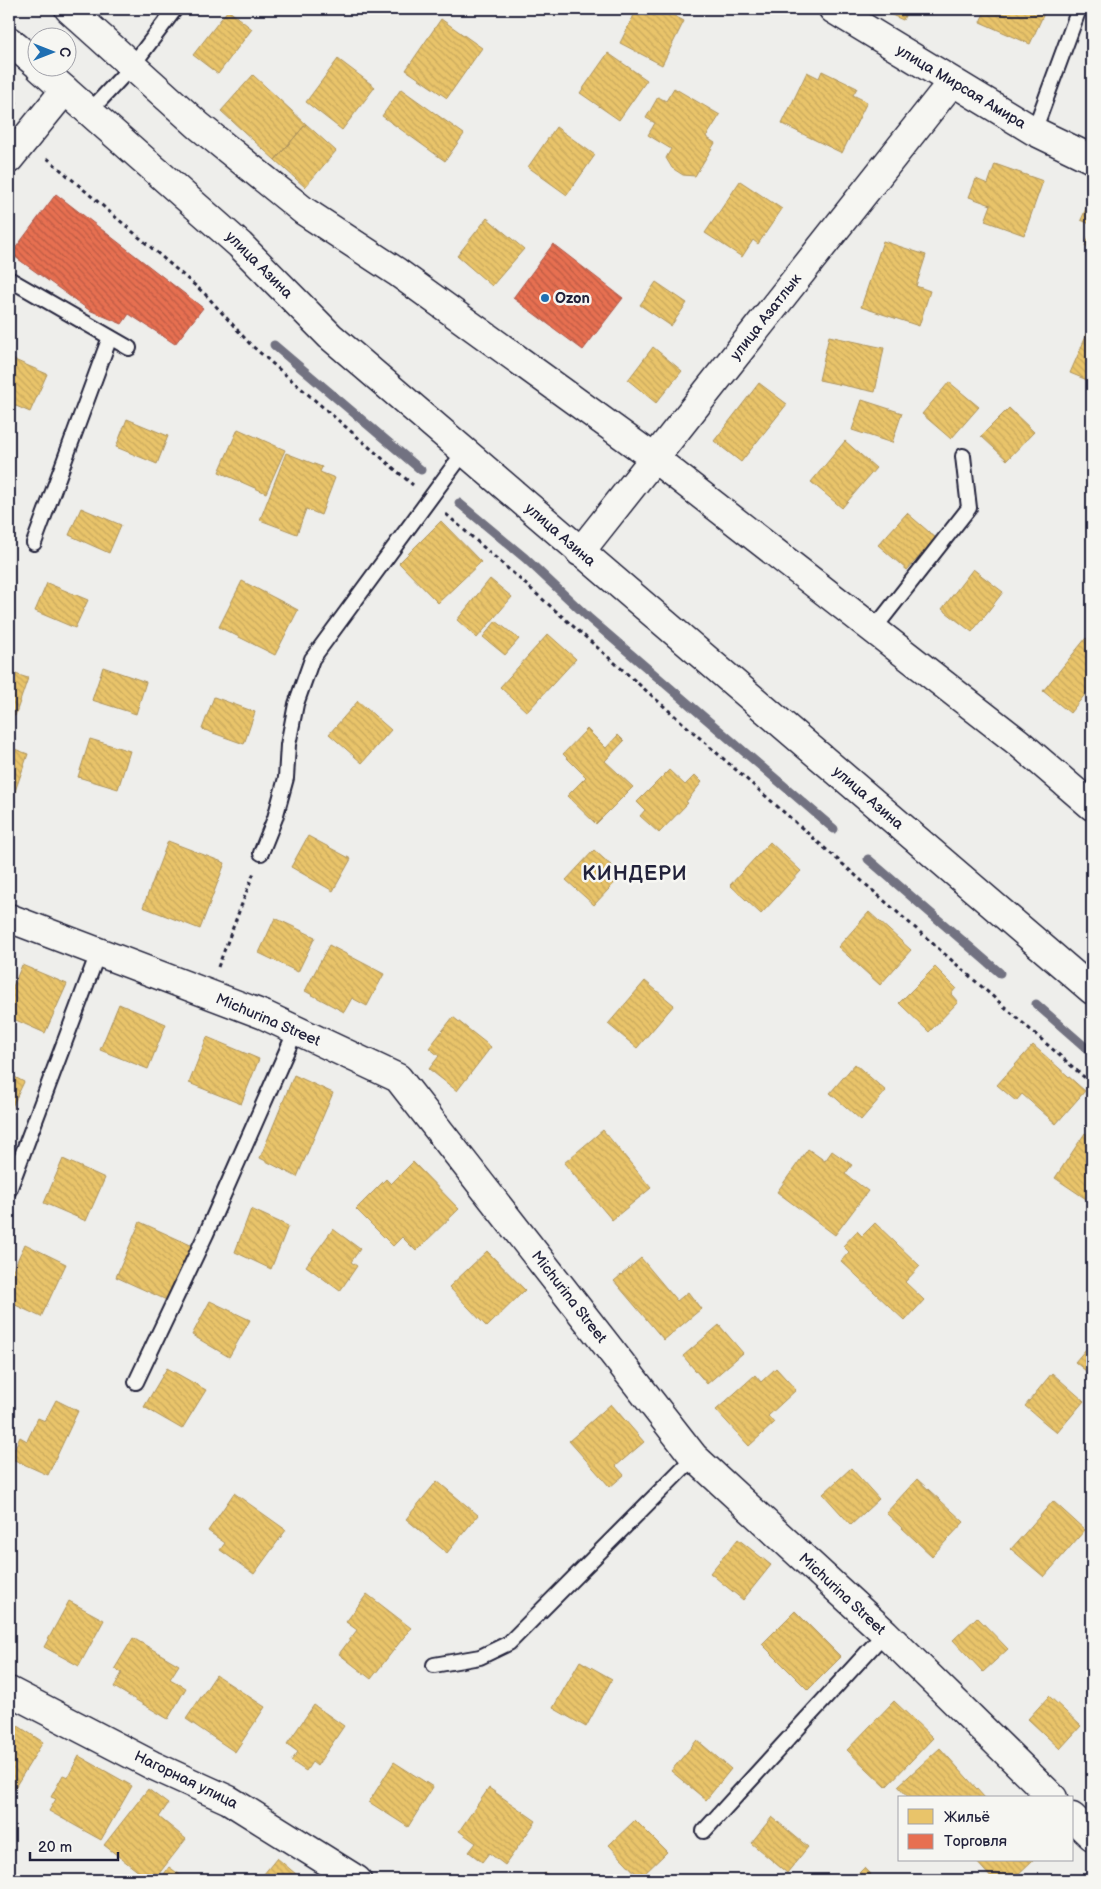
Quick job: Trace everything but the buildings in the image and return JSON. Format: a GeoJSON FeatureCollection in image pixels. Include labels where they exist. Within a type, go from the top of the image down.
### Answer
{"type":"FeatureCollection","features":[{"type":"Feature","properties":{"kind":"street"},"geometry":{"type":"LineString","coordinates":[[70,9],[199,126],[304,211],[397,272],[654,458],[1019,742],[1092,806]]}},
{"type":"Feature","properties":{"kind":"street","name":"улица Мирсая Амира"},"geometry":{"type":"LineString","coordinates":[[832,9],[1034,131],[1092,159]]}},
{"type":"Feature","properties":{"kind":"street","name":"улица Азина"},"geometry":{"type":"LineString","coordinates":[[9,41],[28,57]]}},
{"type":"Feature","properties":{"kind":"street","name":"улица Азина"},"geometry":{"type":"LineString","coordinates":[[52,78],[240,245],[330,336],[1092,990]]}},
{"type":"Feature","properties":{"kind":"street","name":"улица Азатлык"},"geometry":{"type":"LineString","coordinates":[[580,552],[952,82]]}},
{"type":"Feature","properties":{"kind":"street"},"geometry":{"type":"LineString","coordinates":[[17,149],[65,90]]}},
{"type":"Feature","properties":{"kind":"street","name":"Michurina Street"},"geometry":{"type":"LineString","coordinates":[[9,918],[264,1015],[398,1078],[694,1457],[885,1633],[1051,1796]]}},
{"type":"Feature","properties":{"kind":"street","name":"Нагорная улица"},"geometry":{"type":"LineString","coordinates":[[9,1690],[152,1765],[229,1800],[357,1880]]}},
{"type":"Feature","properties":{"kind":"street"},"geometry":{"type":"LineString","coordinates":[[1074,1819],[1092,1836]]}},
{"type":"Feature","properties":{"kind":"lane"},"geometry":{"type":"LineString","coordinates":[[90,112],[132,66],[175,9]]}},
{"type":"Feature","properties":{"kind":"lane"},"geometry":{"type":"LineString","coordinates":[[1034,131],[1079,9]]}},
{"type":"Feature","properties":{"kind":"lane"},"geometry":{"type":"LineString","coordinates":[[9,279],[129,348]]}},
{"type":"Feature","properties":{"kind":"lane"},"geometry":{"type":"LineString","coordinates":[[34,543],[110,337]]}},
{"type":"Feature","properties":{"kind":"lane"},"geometry":{"type":"LineString","coordinates":[[261,853],[275,818],[286,778],[288,745],[296,704],[312,659],[464,452]]}},
{"type":"Feature","properties":{"kind":"lane"},"geometry":{"type":"LineString","coordinates":[[874,629],[969,508],[963,456]]}},
{"type":"Feature","properties":{"kind":"lane"},"geometry":{"type":"LineString","coordinates":[[9,1190],[98,953]]}},
{"type":"Feature","properties":{"kind":"lane"},"geometry":{"type":"LineString","coordinates":[[136,1382],[206,1234],[296,1030]]}},
{"type":"Feature","properties":{"kind":"lane"},"geometry":{"type":"LineString","coordinates":[[434,1665],[480,1657],[509,1643],[694,1457]]}},
{"type":"Feature","properties":{"kind":"lane"},"geometry":{"type":"LineString","coordinates":[[704,1831],[885,1633]]}},
{"type":"Feature","properties":{"kind":"path"},"geometry":{"type":"LineString","coordinates":[[9,94],[22,109],[17,149],[205,294],[251,345],[430,499],[1092,1084]]}},
{"type":"Feature","properties":{"kind":"path"},"geometry":{"type":"LineString","coordinates":[[208,994],[261,853]]}},
{"type":"Feature","properties":{"kind":"waterway"},"geometry":{"type":"LineString","coordinates":[[274,345],[421,470]]}},
{"type":"Feature","properties":{"kind":"waterway"},"geometry":{"type":"LineString","coordinates":[[459,503],[525,558],[590,619],[834,829]]}},
{"type":"Feature","properties":{"kind":"waterway"},"geometry":{"type":"LineString","coordinates":[[868,859],[1000,973]]}},
{"type":"Feature","properties":{"kind":"waterway"},"geometry":{"type":"LineString","coordinates":[[1036,1004],[1092,1053]]}},
{"type":"Feature","properties":{"kind":"place","name":"Ozon"},"geometry":{"type":"Point","coordinates":[545,298]}},
{"type":"Feature","properties":{"kind":"district","name":"КИНДЕРИ"},"geometry":{"type":"Point","coordinates":[635,874]}}]}
